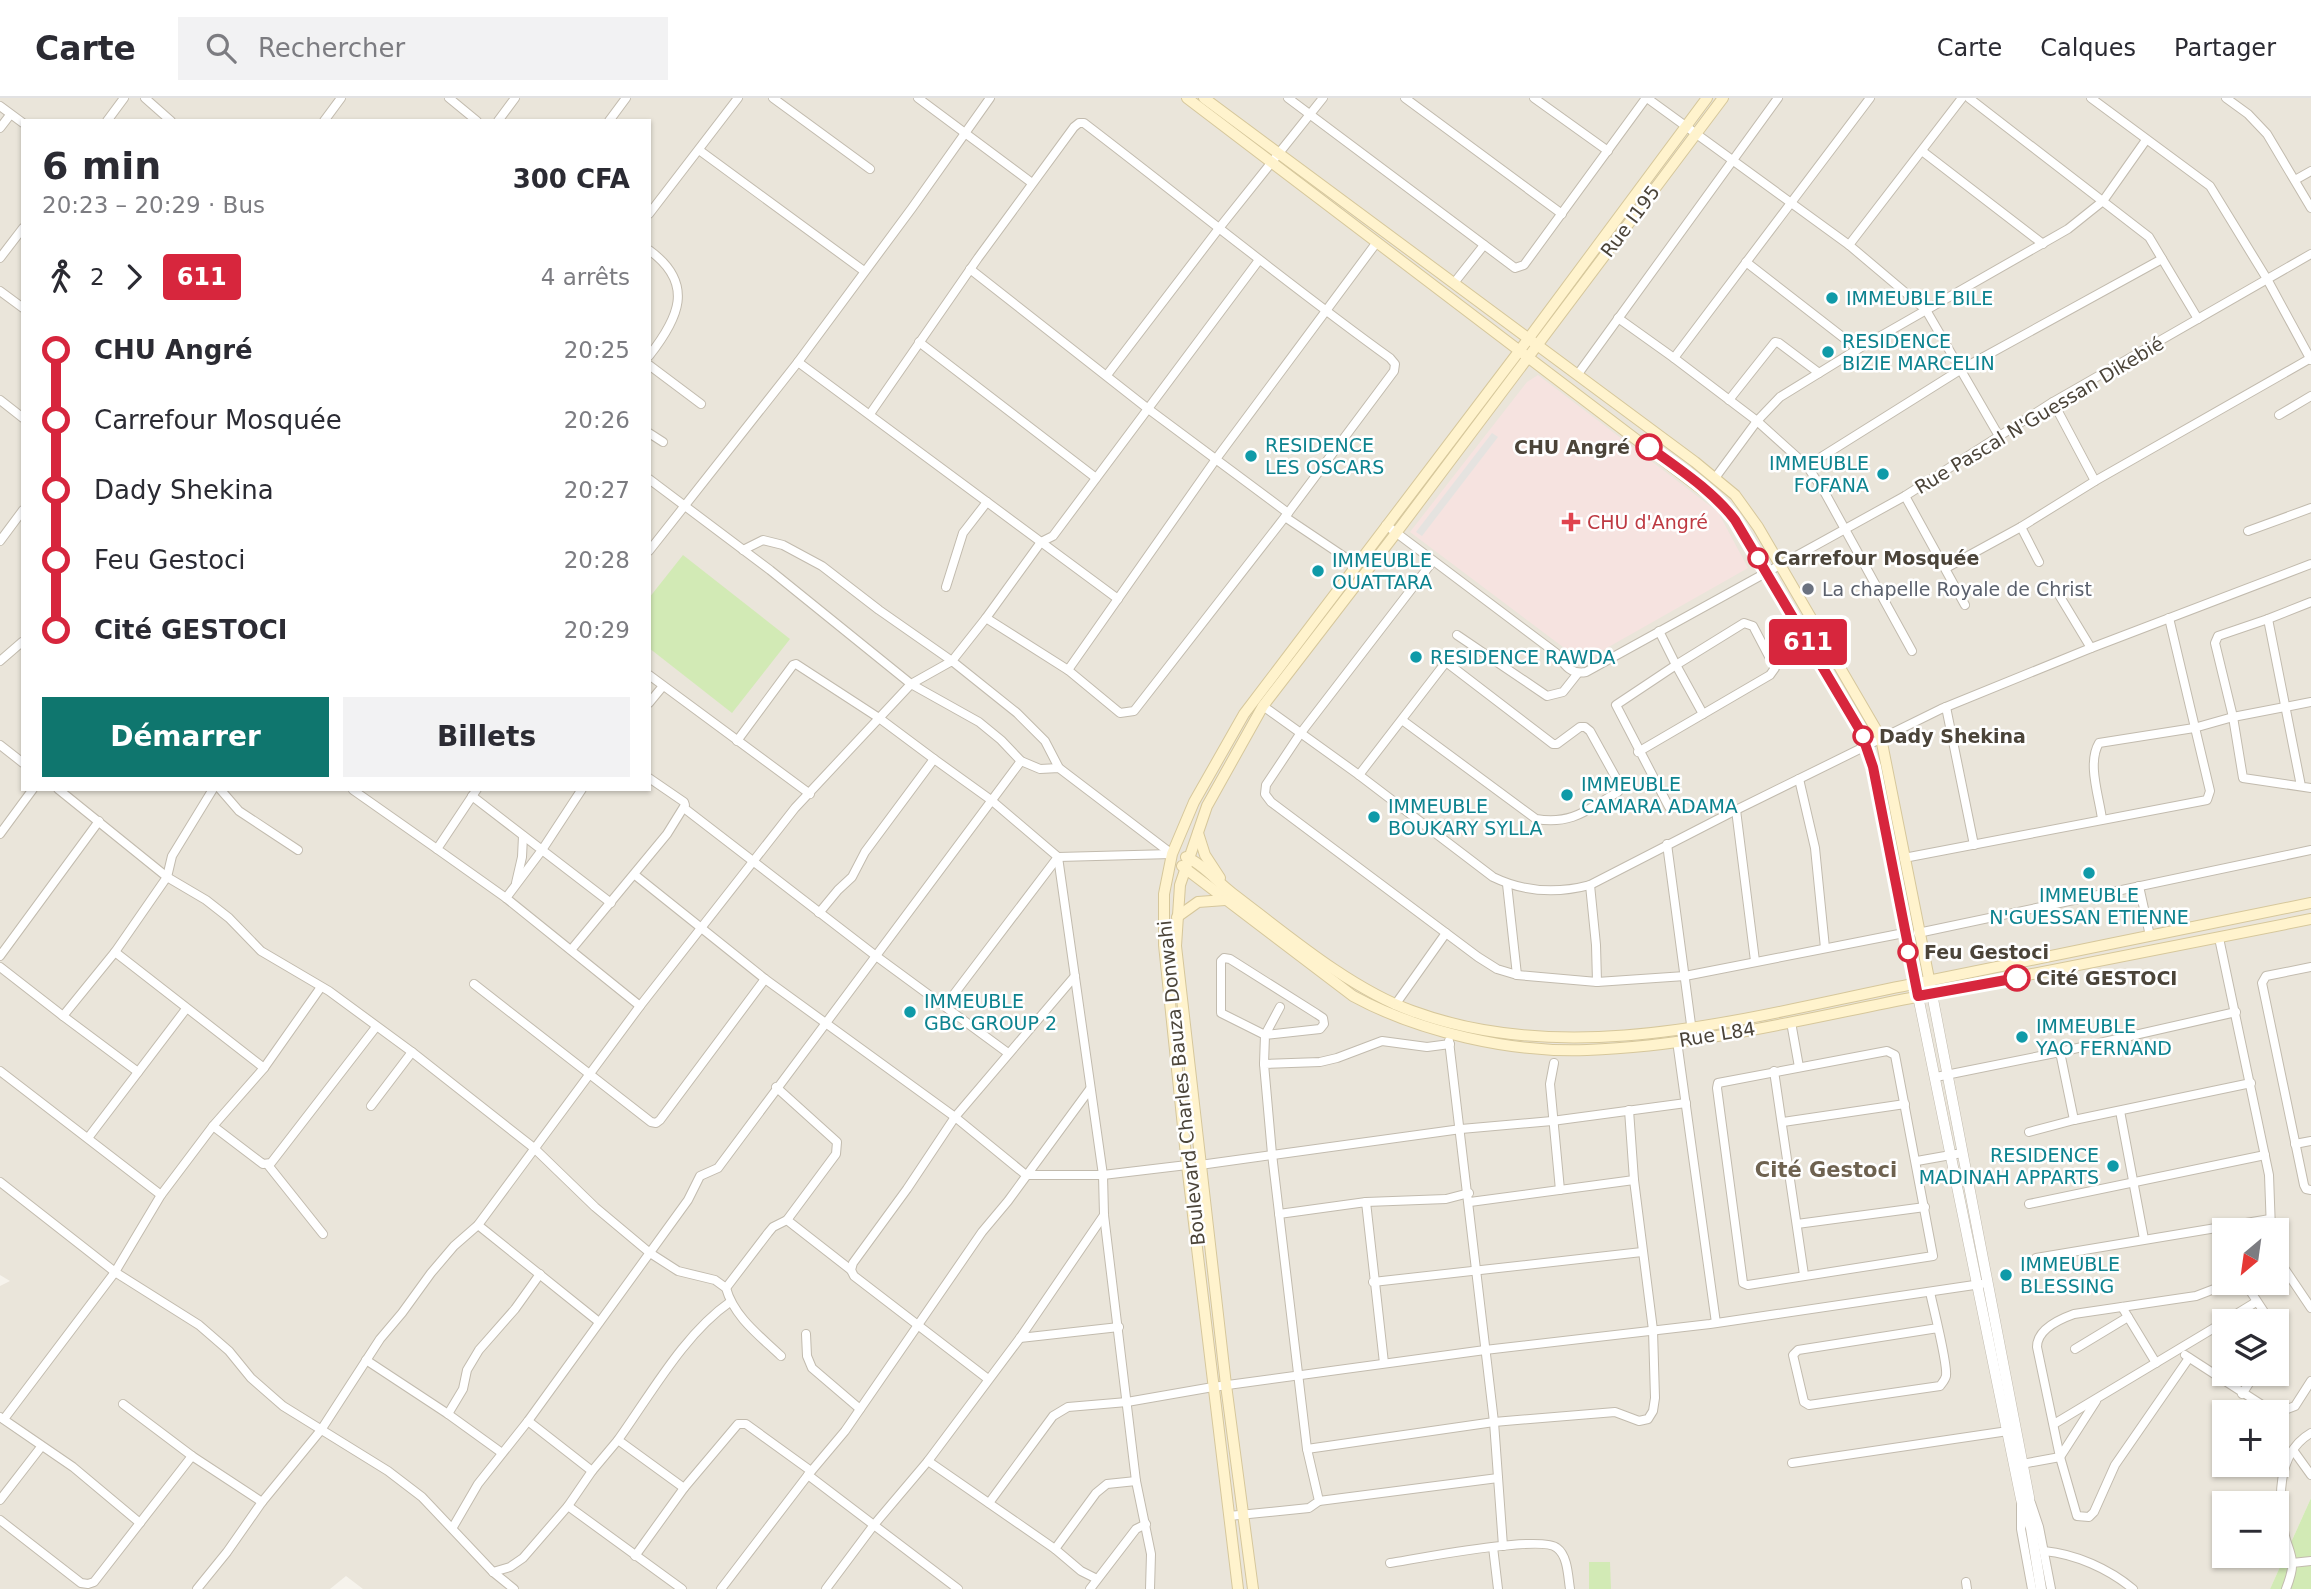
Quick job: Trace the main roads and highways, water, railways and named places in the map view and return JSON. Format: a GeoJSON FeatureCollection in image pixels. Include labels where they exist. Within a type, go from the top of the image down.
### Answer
{"type":"FeatureCollection","features":[{"type":"Feature","properties":{"kind":"main road"},"geometry":{"type":"LineString","coordinates":[[1187,98],[1533,340],[1735,495],[1881,738],[1932,994]]}},
{"type":"Feature","properties":{"kind":"main road"},"geometry":{"type":"LineString","coordinates":[[1205,98],[1377,242],[1725,507],[1842,697],[1867,745],[1918,996]]}},
{"type":"Feature","properties":{"kind":"main road","name":"Rue I195"},"geometry":{"type":"LineString","coordinates":[[1533,340],[1707,98]]}},
{"type":"Feature","properties":{"kind":"main road","name":"Rue I195"},"geometry":{"type":"LineString","coordinates":[[1533,340],[1723,98]]}},
{"type":"Feature","properties":{"kind":"main road"},"geometry":{"type":"LineString","coordinates":[[1524,353],[1533,340]]}},
{"type":"Feature","properties":{"kind":"main road","name":"Boulevard Charles Bauza Donwahi"},"geometry":{"type":"LineString","coordinates":[[1238,1589],[1187,1165],[1164,944],[1164,894],[1172,854],[1194,802],[1244,715],[1355,564],[1524,353]]}},
{"type":"Feature","properties":{"kind":"main road","name":"Boulevard Charles Bauza Donwahi"},"geometry":{"type":"LineString","coordinates":[[1253,1589],[1226,1385],[1176,946],[1180,885],[1207,806],[1263,706],[1396,533],[1524,353]]}},
{"type":"Feature","properties":{"kind":"main road"},"geometry":{"type":"LineString","coordinates":[[1685,474],[1695,462]]}},
{"type":"Feature","properties":{"kind":"main road"},"geometry":{"type":"LineString","coordinates":[[1198,832],[1205,855],[1227,895]]}},
{"type":"Feature","properties":{"kind":"main road"},"geometry":{"type":"LineString","coordinates":[[1172,854],[1189,857],[1227,895],[1348,978],[1395,1005],[1451,1023],[1509,1035],[1546,1038],[1587,1039],[1692,1027],[1829,1002],[2311,903]]}},
{"type":"Feature","properties":{"kind":"main road","name":"Rue L84"},"geometry":{"type":"LineString","coordinates":[[1172,854],[1185,869],[1227,895],[1353,996],[1390,1015],[1449,1039],[1565,1050],[1587,1051],[1677,1041],[1791,1022],[2311,919]]}},
{"type":"Feature","properties":{"kind":"main road"},"geometry":{"type":"LineString","coordinates":[[1177,917],[1198,902],[1227,895]]}},
{"type":"Feature","properties":{"kind":"main road"},"geometry":{"type":"LineString","coordinates":[[2239,918],[2242,933]]}},
{"type":"Feature","properties":{"kind":"place","name":"IMMEUBLE BILE"},"geometry":{"type":"Point","coordinates":[1832,298]}},
{"type":"Feature","properties":{"kind":"place","name":"RESIDENCE BIZIE MARCELIN"},"geometry":{"type":"Point","coordinates":[1828,352]}},
{"type":"Feature","properties":{"kind":"place","name":"CHU Angré"},"geometry":{"type":"Point","coordinates":[1649,447]}},
{"type":"Feature","properties":{"kind":"place","name":"RESIDENCE LES OSCARS"},"geometry":{"type":"Point","coordinates":[1251,456]}},
{"type":"Feature","properties":{"kind":"place","name":"IMMEUBLE FOFANA"},"geometry":{"type":"Point","coordinates":[1883,474]}},
{"type":"Feature","properties":{"kind":"place","name":"CHU d'Angré"},"geometry":{"type":"Point","coordinates":[1571,522]}},
{"type":"Feature","properties":{"kind":"place","name":"Carrefour Mosquée"},"geometry":{"type":"Point","coordinates":[1758,558]}},
{"type":"Feature","properties":{"kind":"place","name":"IMMEUBLE OUATTARA"},"geometry":{"type":"Point","coordinates":[1318,571]}},
{"type":"Feature","properties":{"kind":"place","name":"La chapelle Royale de Christ"},"geometry":{"type":"Point","coordinates":[1808,589]}},
{"type":"Feature","properties":{"kind":"place","name":"RESIDENCE RAWDA"},"geometry":{"type":"Point","coordinates":[1416,657]}},
{"type":"Feature","properties":{"kind":"place","name":"Dady Shekina"},"geometry":{"type":"Point","coordinates":[1863,736]}},
{"type":"Feature","properties":{"kind":"place","name":"IMMEUBLE CAMARA ADAMA"},"geometry":{"type":"Point","coordinates":[1567,795]}},
{"type":"Feature","properties":{"kind":"place","name":"IMMEUBLE BOUKARY SYLLA"},"geometry":{"type":"Point","coordinates":[1374,817]}},
{"type":"Feature","properties":{"kind":"place","name":"IMMEUBLE N'GUESSAN ETIENNE"},"geometry":{"type":"Point","coordinates":[2089,873]}},
{"type":"Feature","properties":{"kind":"place","name":"Feu Gestoci"},"geometry":{"type":"Point","coordinates":[1908,952]}},
{"type":"Feature","properties":{"kind":"place","name":"Cité GESTOCI"},"geometry":{"type":"Point","coordinates":[2017,978]}},
{"type":"Feature","properties":{"kind":"place","name":"IMMEUBLE GBC GROUP 2"},"geometry":{"type":"Point","coordinates":[910,1012]}},
{"type":"Feature","properties":{"kind":"place","name":"IMMEUBLE YAO FERNAND"},"geometry":{"type":"Point","coordinates":[2022,1037]}},
{"type":"Feature","properties":{"kind":"place","name":"RESIDENCE MADINAH APPARTS"},"geometry":{"type":"Point","coordinates":[2113,1166]}},
{"type":"Feature","properties":{"kind":"place","name":"IMMEUBLE BLESSING"},"geometry":{"type":"Point","coordinates":[2006,1275]}},
{"type":"Feature","properties":{"kind":"district","name":"Cité Gestoci"},"geometry":{"type":"Point","coordinates":[1826,1170]}}]}
